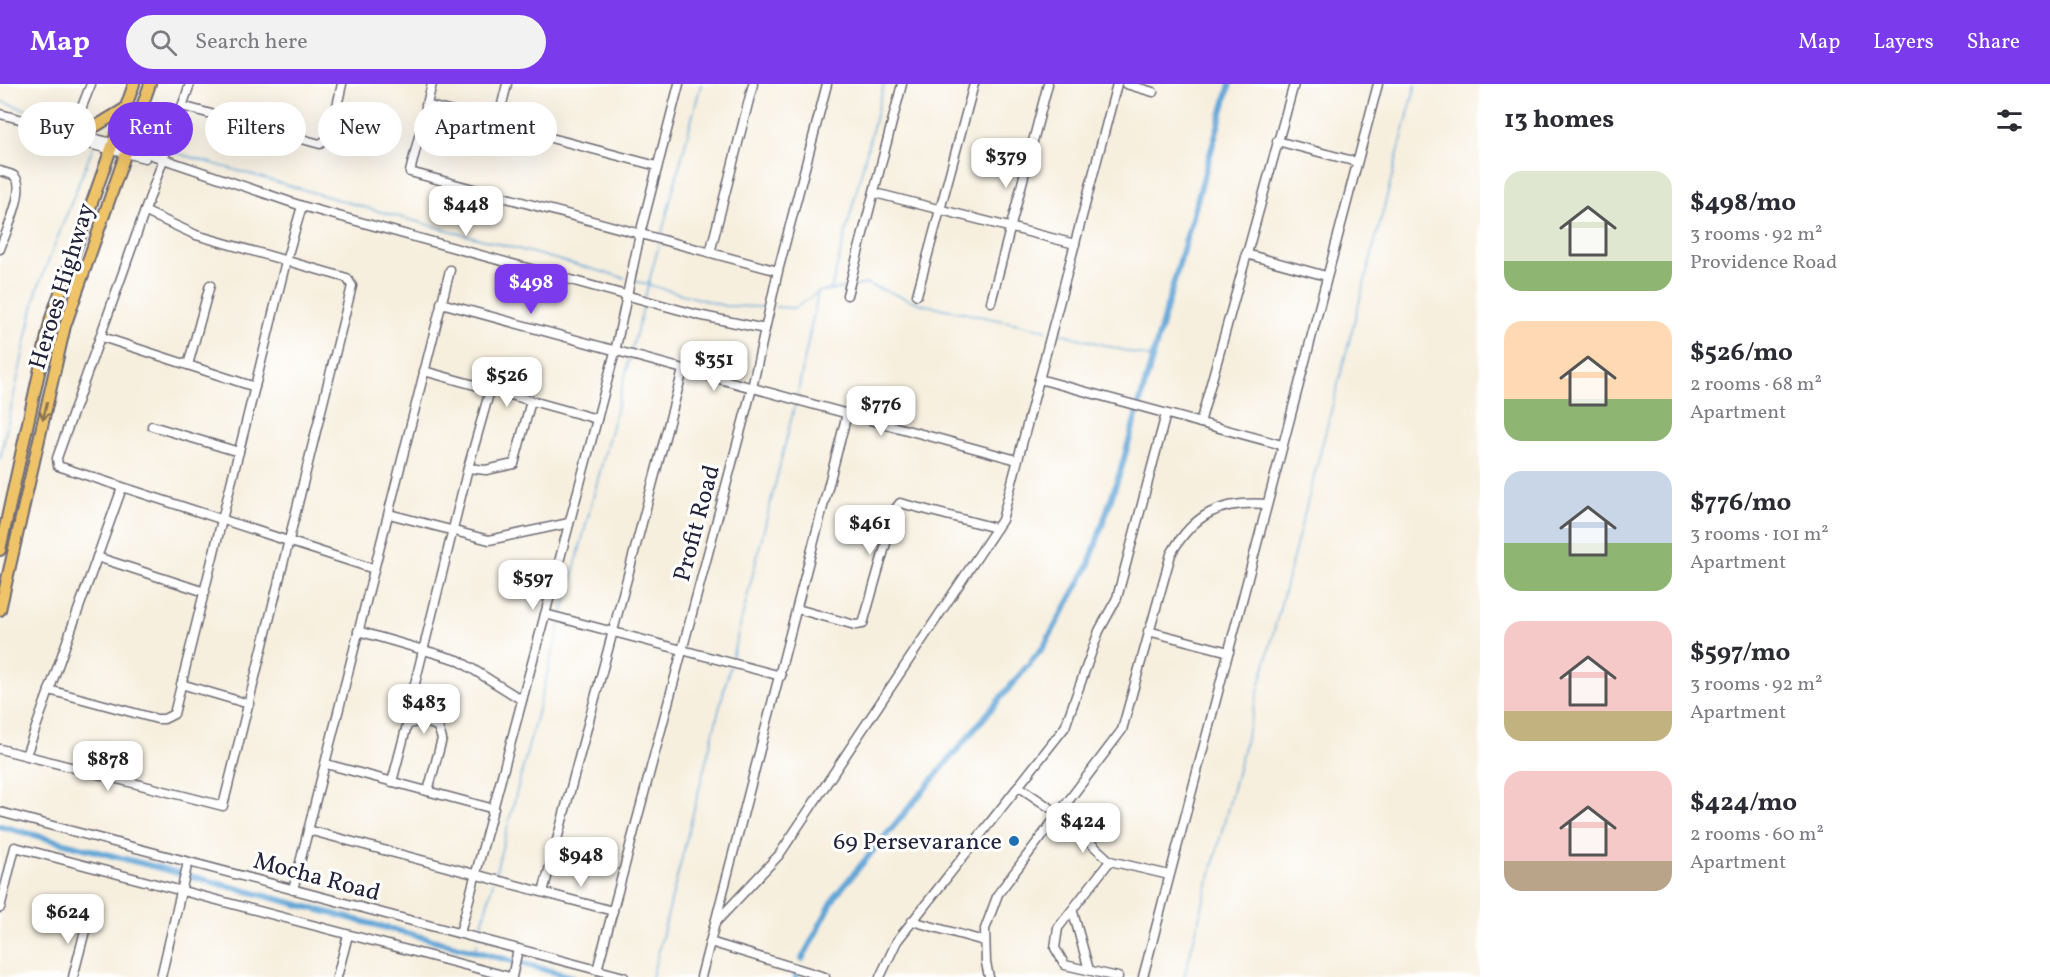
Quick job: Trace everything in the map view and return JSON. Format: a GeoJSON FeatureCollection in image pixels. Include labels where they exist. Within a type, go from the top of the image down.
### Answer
{"type":"FeatureCollection","features":[{"type":"Feature","properties":{"kind":"main road","name":"Heroes Highway"},"geometry":{"type":"LineString","coordinates":[[128,102],[134,84]]}},
{"type":"Feature","properties":{"kind":"main road","name":"Heroes Highway"},"geometry":{"type":"LineString","coordinates":[[0,609],[65,326],[150,84]]}},
{"type":"Feature","properties":{"kind":"main road","name":"Heroes Highway"},"geometry":{"type":"LineString","coordinates":[[0,550],[51,318],[108,156]]}},
{"type":"Feature","properties":{"kind":"street"},"geometry":{"type":"LineString","coordinates":[[84,102],[91,84]]}},
{"type":"Feature","properties":{"kind":"street"},"geometry":{"type":"LineString","coordinates":[[183,102],[190,84]]}},
{"type":"Feature","properties":{"kind":"street"},"geometry":{"type":"LineString","coordinates":[[193,109],[321,144],[330,137],[342,84]]}},
{"type":"Feature","properties":{"kind":"street"},"geometry":{"type":"LineString","coordinates":[[427,102],[432,84]]}},
{"type":"Feature","properties":{"kind":"street"},"geometry":{"type":"LineString","coordinates":[[502,102],[507,84]]}},
{"type":"Feature","properties":{"kind":"street"},"geometry":{"type":"LineString","coordinates":[[460,933],[615,352],[640,234],[679,84]]}},
{"type":"Feature","properties":{"kind":"street"},"geometry":{"type":"LineString","coordinates":[[710,253],[753,84]]}},
{"type":"Feature","properties":{"kind":"street","name":"Profit Road"},"geometry":{"type":"LineString","coordinates":[[597,970],[752,388],[778,271],[828,84]]}},
{"type":"Feature","properties":{"kind":"street"},"geometry":{"type":"LineString","coordinates":[[848,295],[902,84]]}},
{"type":"Feature","properties":{"kind":"street"},"geometry":{"type":"LineString","coordinates":[[917,296],[974,84]]}},
{"type":"Feature","properties":{"kind":"street"},"geometry":{"type":"LineString","coordinates":[[991,302],[1048,84]]}},
{"type":"Feature","properties":{"kind":"street"},"geometry":{"type":"LineString","coordinates":[[716,922],[779,855],[1002,520],[1117,84]]}},
{"type":"Feature","properties":{"kind":"street"},"geometry":{"type":"LineString","coordinates":[[1126,84],[1153,92]]}},
{"type":"Feature","properties":{"kind":"street"},"geometry":{"type":"LineString","coordinates":[[1200,423],[1294,84]]}},
{"type":"Feature","properties":{"kind":"street"},"geometry":{"type":"LineString","coordinates":[[1143,977],[1378,84]]}},
{"type":"Feature","properties":{"kind":"street"},"geometry":{"type":"LineString","coordinates":[[0,114],[18,120]]}},
{"type":"Feature","properties":{"kind":"street"},"geometry":{"type":"LineString","coordinates":[[0,120],[18,124]]}},
{"type":"Feature","properties":{"kind":"street"},"geometry":{"type":"LineString","coordinates":[[557,140],[657,166]]}},
{"type":"Feature","properties":{"kind":"street"},"geometry":{"type":"LineString","coordinates":[[1277,141],[1357,162]]}},
{"type":"Feature","properties":{"kind":"street"},"geometry":{"type":"LineString","coordinates":[[414,155],[410,172],[778,271]]}},
{"type":"Feature","properties":{"kind":"street"},"geometry":{"type":"LineString","coordinates":[[117,156],[123,160],[163,161],[302,206],[698,315],[765,329]]}},
{"type":"Feature","properties":{"kind":"street"},"geometry":{"type":"LineString","coordinates":[[165,156],[57,458],[58,466],[222,522],[374,569]]}},
{"type":"Feature","properties":{"kind":"street"},"geometry":{"type":"LineString","coordinates":[[0,171],[14,175],[19,183],[19,193],[0,249]]}},
{"type":"Feature","properties":{"kind":"street"},"geometry":{"type":"LineString","coordinates":[[874,193],[1075,244]]}},
{"type":"Feature","properties":{"kind":"street"},"geometry":{"type":"LineString","coordinates":[[49,690],[164,719],[174,714],[286,261],[302,206]]}},
{"type":"Feature","properties":{"kind":"street"},"geometry":{"type":"LineString","coordinates":[[0,749],[223,806],[352,286],[347,278],[196,235],[146,212]]}},
{"type":"Feature","properties":{"kind":"street"},"geometry":{"type":"LineString","coordinates":[[1246,254],[1326,276]]}},
{"type":"Feature","properties":{"kind":"street"},"geometry":{"type":"LineString","coordinates":[[293,890],[450,270]]}},
{"type":"Feature","properties":{"kind":"street"},"geometry":{"type":"LineString","coordinates":[[188,365],[210,285]]}},
{"type":"Feature","properties":{"kind":"street"},"geometry":{"type":"LineString","coordinates":[[441,303],[1017,460]]}},
{"type":"Feature","properties":{"kind":"street"},"geometry":{"type":"LineString","coordinates":[[102,337],[255,387]]}},
{"type":"Feature","properties":{"kind":"street"},"geometry":{"type":"LineString","coordinates":[[543,892],[683,370]]}},
{"type":"Feature","properties":{"kind":"street"},"geometry":{"type":"LineString","coordinates":[[424,371],[597,419]]}},
{"type":"Feature","properties":{"kind":"street"},"geometry":{"type":"LineString","coordinates":[[1039,380],[1282,445]]}},
{"type":"Feature","properties":{"kind":"street"},"geometry":{"type":"LineString","coordinates":[[392,782],[407,725],[406,716],[468,468],[490,390]]}},
{"type":"Feature","properties":{"kind":"street"},"geometry":{"type":"LineString","coordinates":[[468,468],[486,470],[514,464],[531,401]]}},
{"type":"Feature","properties":{"kind":"street"},"geometry":{"type":"LineString","coordinates":[[701,977],[847,414]]}},
{"type":"Feature","properties":{"kind":"street"},"geometry":{"type":"LineString","coordinates":[[880,977],[897,940],[1065,727],[1099,632],[1117,598],[1166,414]]}},
{"type":"Feature","properties":{"kind":"street"},"geometry":{"type":"LineString","coordinates":[[152,426],[239,452]]}},
{"type":"Feature","properties":{"kind":"street"},"geometry":{"type":"LineString","coordinates":[[26,755],[122,488]]}},
{"type":"Feature","properties":{"kind":"street"},"geometry":{"type":"LineString","coordinates":[[797,609],[855,625],[863,624],[868,616],[896,508],[900,503],[996,528]]}},
{"type":"Feature","properties":{"kind":"street"},"geometry":{"type":"LineString","coordinates":[[988,977],[985,929],[998,894],[1122,730],[1170,554],[1188,526],[1215,509],[1236,504],[1267,504]]}},
{"type":"Feature","properties":{"kind":"street"},"geometry":{"type":"LineString","coordinates":[[389,514],[489,540],[569,523]]}},
{"type":"Feature","properties":{"kind":"street"},"geometry":{"type":"LineString","coordinates":[[97,557],[205,592]]}},
{"type":"Feature","properties":{"kind":"street"},"geometry":{"type":"LineString","coordinates":[[545,614],[780,676]]}},
{"type":"Feature","properties":{"kind":"street"},"geometry":{"type":"LineString","coordinates":[[358,630],[458,660],[522,700]]}},
{"type":"Feature","properties":{"kind":"street"},"geometry":{"type":"LineString","coordinates":[[1148,631],[1229,652]]}},
{"type":"Feature","properties":{"kind":"street"},"geometry":{"type":"LineString","coordinates":[[181,684],[249,704]]}},
{"type":"Feature","properties":{"kind":"street"},"geometry":{"type":"LineString","coordinates":[[407,725],[417,721],[427,722],[442,733],[428,791]]}},
{"type":"Feature","properties":{"kind":"street"},"geometry":{"type":"LineString","coordinates":[[326,764],[494,809]]}},
{"type":"Feature","properties":{"kind":"street"},"geometry":{"type":"LineString","coordinates":[[1018,786],[1059,814],[1110,861],[1169,875]]}},
{"type":"Feature","properties":{"kind":"street","name":"Mocha Road"},"geometry":{"type":"LineString","coordinates":[[0,812],[187,866],[293,890],[460,933],[517,952],[624,977]]}},
{"type":"Feature","properties":{"kind":"street"},"geometry":{"type":"LineString","coordinates":[[308,830],[613,910]]}},
{"type":"Feature","properties":{"kind":"street"},"geometry":{"type":"LineString","coordinates":[[0,908],[15,848],[512,975],[517,952]]}},
{"type":"Feature","properties":{"kind":"street"},"geometry":{"type":"LineString","coordinates":[[1110,861],[1073,912],[1058,928],[1055,937],[1057,954],[1065,965],[1118,977]]}},
{"type":"Feature","properties":{"kind":"street"},"geometry":{"type":"LineString","coordinates":[[161,977],[187,866]]}},
{"type":"Feature","properties":{"kind":"street"},"geometry":{"type":"LineString","coordinates":[[1073,912],[1089,970]]}},
{"type":"Feature","properties":{"kind":"street"},"geometry":{"type":"LineString","coordinates":[[73,977],[88,919]]}},
{"type":"Feature","properties":{"kind":"street"},"geometry":{"type":"LineString","coordinates":[[912,921],[984,941]]}},
{"type":"Feature","properties":{"kind":"street"},"geometry":{"type":"LineString","coordinates":[[337,977],[348,934]]}},
{"type":"Feature","properties":{"kind":"street"},"geometry":{"type":"LineString","coordinates":[[711,942],[825,977]]}},
{"type":"Feature","properties":{"kind":"waterway"},"geometry":{"type":"LineString","coordinates":[[661,236],[701,84]]}},
{"type":"Feature","properties":{"kind":"waterway"},"geometry":{"type":"LineString","coordinates":[[831,290],[884,84]]}},
{"type":"Feature","properties":{"kind":"waterway"},"geometry":{"type":"LineString","coordinates":[[802,959],[836,895],[1044,646],[1088,567],[1121,469],[1230,84]]}},
{"type":"Feature","properties":{"kind":"waterway"},"geometry":{"type":"LineString","coordinates":[[1184,977],[1416,84]]}},
{"type":"Feature","properties":{"kind":"waterway"},"geometry":{"type":"LineString","coordinates":[[0,101],[18,107]]}},
{"type":"Feature","properties":{"kind":"waterway"},"geometry":{"type":"LineString","coordinates":[[0,459],[37,290],[89,156]]}},
{"type":"Feature","properties":{"kind":"waterway"},"geometry":{"type":"LineString","coordinates":[[187,156],[381,212],[625,278]]}},
{"type":"Feature","properties":{"kind":"waterway"},"geometry":{"type":"LineString","coordinates":[[645,297],[659,244]]}},
{"type":"Feature","properties":{"kind":"waterway"},"geometry":{"type":"LineString","coordinates":[[635,281],[725,306],[765,307]]}},
{"type":"Feature","properties":{"kind":"waterway"},"geometry":{"type":"LineString","coordinates":[[855,286],[867,284],[921,304],[1047,330]]}},
{"type":"Feature","properties":{"kind":"waterway"},"geometry":{"type":"LineString","coordinates":[[775,307],[795,308],[818,292],[845,288]]}},
{"type":"Feature","properties":{"kind":"waterway"},"geometry":{"type":"LineString","coordinates":[[797,397],[818,292]]}},
{"type":"Feature","properties":{"kind":"waterway"},"geometry":{"type":"LineString","coordinates":[[631,352],[644,305]]}},
{"type":"Feature","properties":{"kind":"waterway"},"geometry":{"type":"LineString","coordinates":[[1056,332],[1152,358]]}},
{"type":"Feature","properties":{"kind":"waterway"},"geometry":{"type":"LineString","coordinates":[[562,616],[630,357]]}},
{"type":"Feature","properties":{"kind":"waterway"},"geometry":{"type":"LineString","coordinates":[[732,658],[795,404]]}},
{"type":"Feature","properties":{"kind":"waterway"},"geometry":{"type":"LineString","coordinates":[[495,875],[561,621]]}},
{"type":"Feature","properties":{"kind":"waterway"},"geometry":{"type":"LineString","coordinates":[[652,977],[730,666]]}},
{"type":"Feature","properties":{"kind":"waterway"},"geometry":{"type":"LineString","coordinates":[[0,826],[573,977]]}},
{"type":"Feature","properties":{"kind":"waterway"},"geometry":{"type":"LineString","coordinates":[[479,936],[493,882]]}},
{"type":"Feature","properties":{"kind":"waterway"},"geometry":{"type":"LineString","coordinates":[[475,951],[477,943]]}},
{"type":"Feature","properties":{"kind":"place","name":"69 Persevarance"},"geometry":{"type":"Point","coordinates":[1014,841]}}]}
